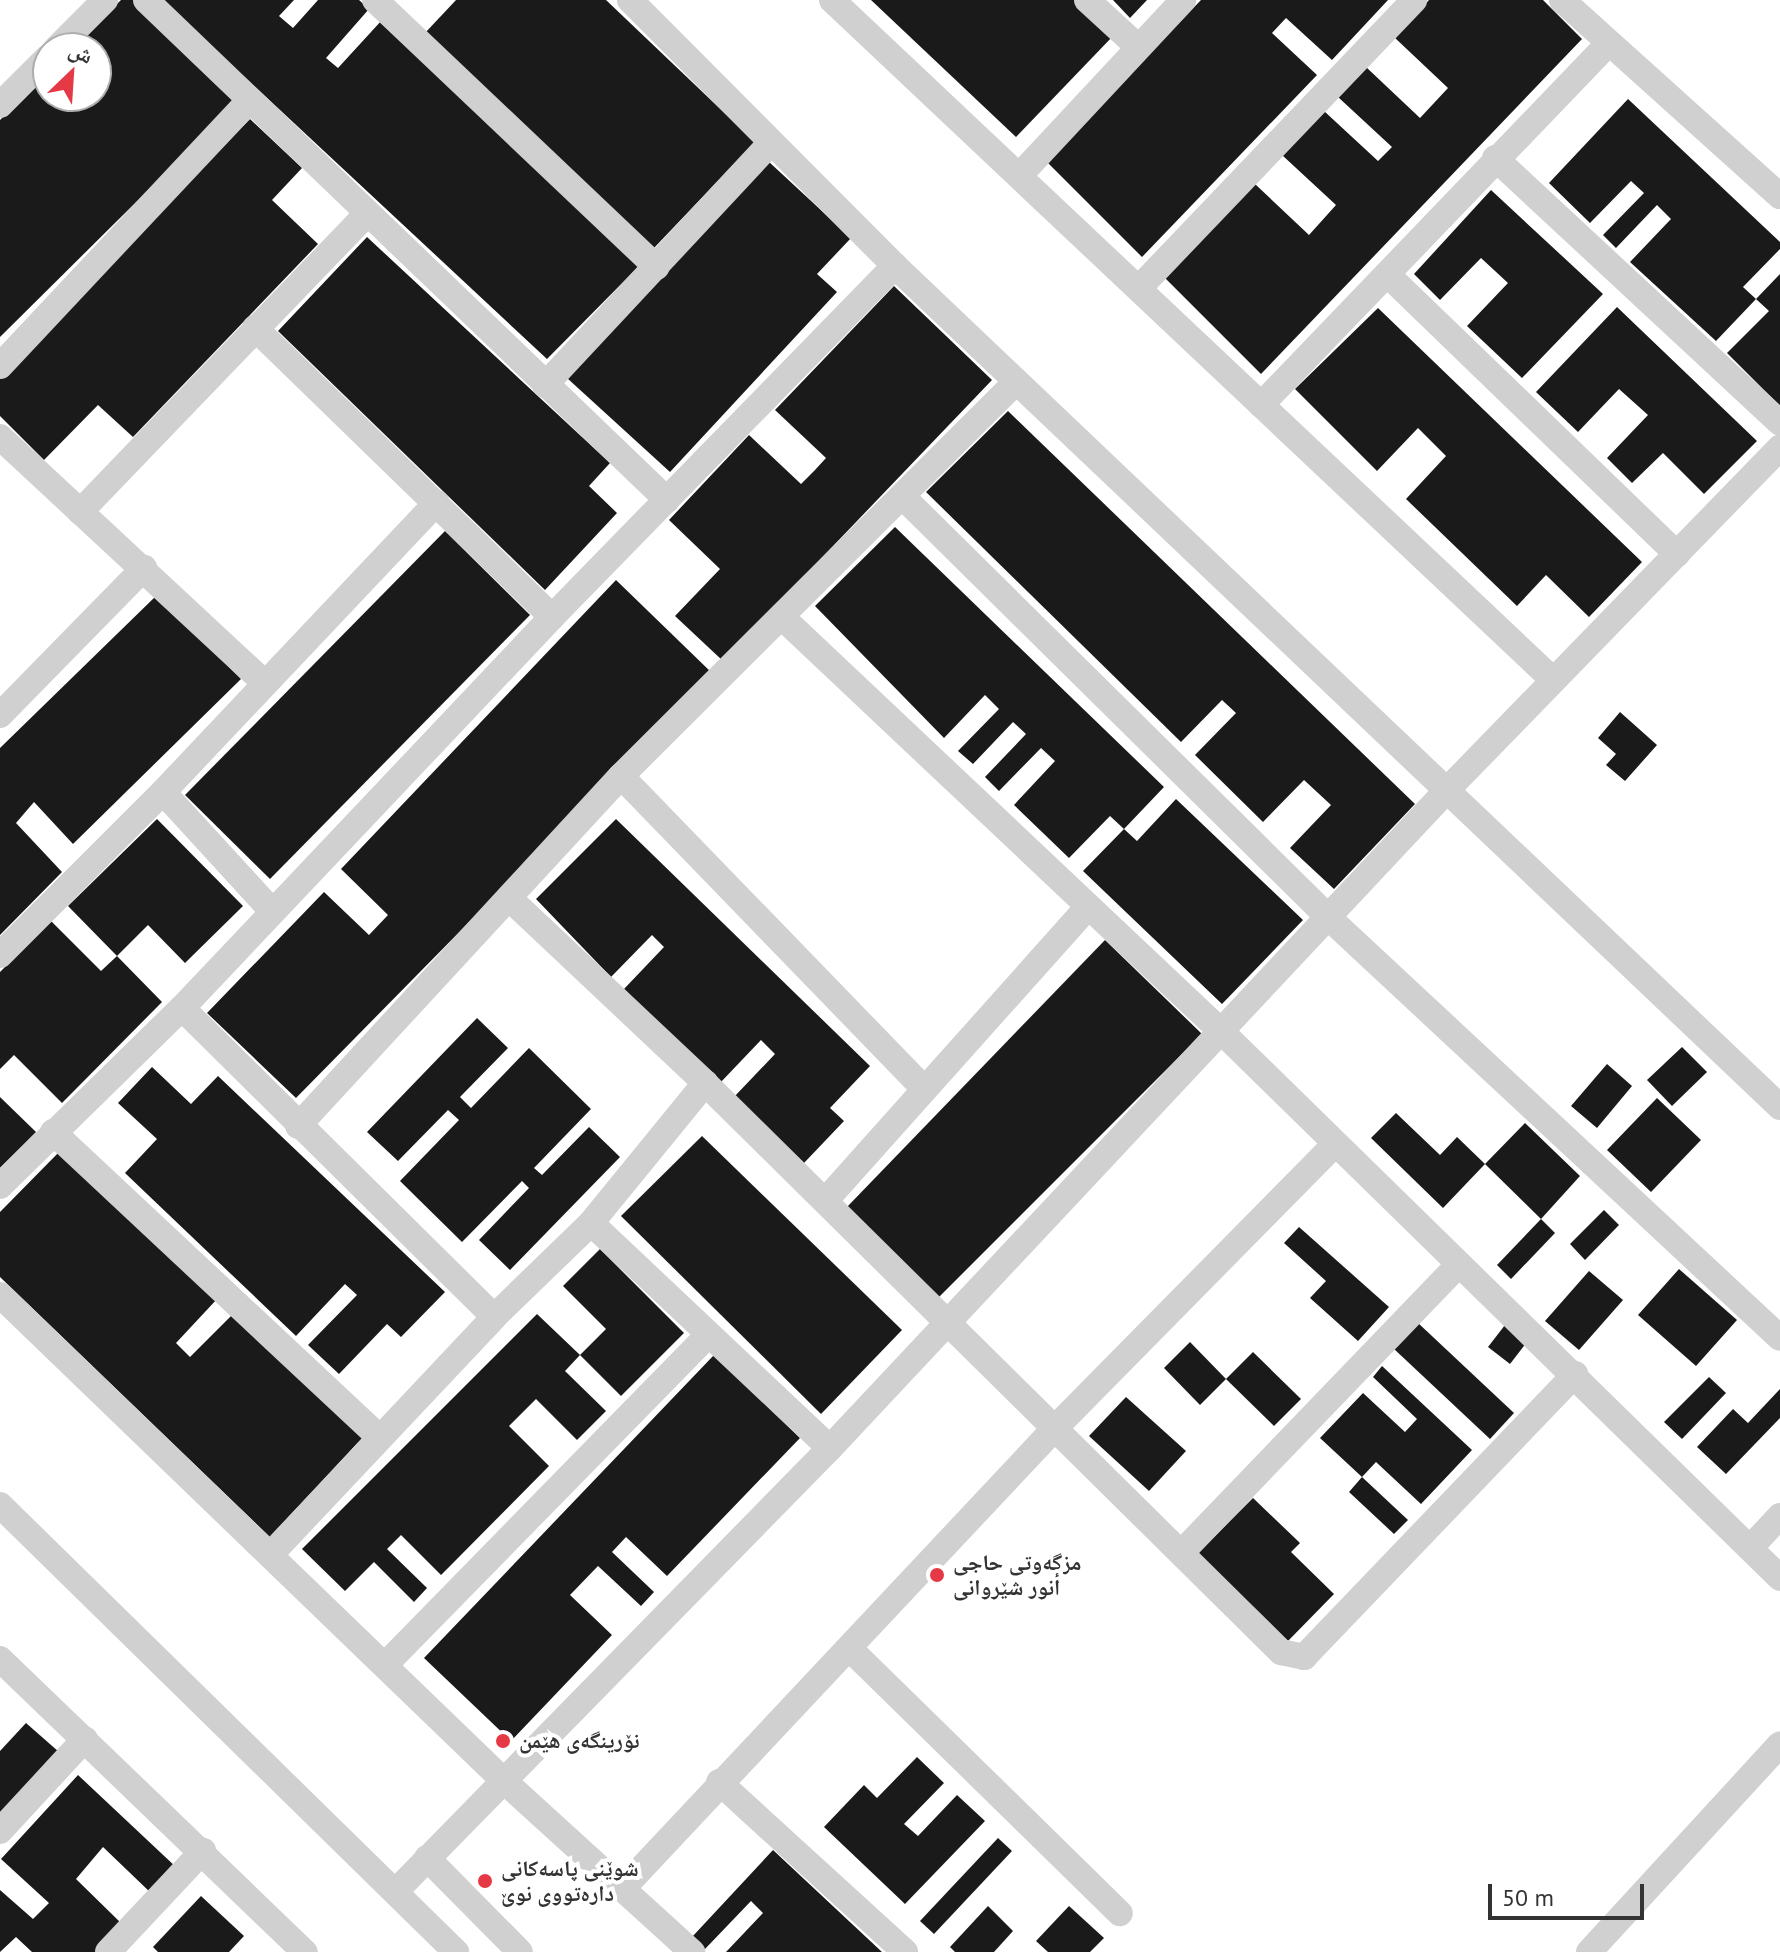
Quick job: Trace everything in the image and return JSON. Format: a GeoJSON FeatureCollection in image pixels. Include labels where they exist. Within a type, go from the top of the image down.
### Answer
{"type":"FeatureCollection","features":[{"type":"Feature","properties":{"kind":"street"},"geometry":{"type":"LineString","coordinates":[[73,32],[105,0]]}},
{"type":"Feature","properties":{"kind":"street"},"geometry":{"type":"LineString","coordinates":[[146,0],[366,215],[667,500]]}},
{"type":"Feature","properties":{"kind":"street"},"geometry":{"type":"LineString","coordinates":[[375,0],[656,267]]}},
{"type":"Feature","properties":{"kind":"street"},"geometry":{"type":"LineString","coordinates":[[630,0],[895,266],[1780,1107]]}},
{"type":"Feature","properties":{"kind":"street"},"geometry":{"type":"LineString","coordinates":[[832,0],[1021,174],[1553,680]]}},
{"type":"Feature","properties":{"kind":"street"},"geometry":{"type":"LineString","coordinates":[[1087,0],[1137,46]]}},
{"type":"Feature","properties":{"kind":"street"},"geometry":{"type":"LineString","coordinates":[[1021,174],[1183,0]]}},
{"type":"Feature","properties":{"kind":"street"},"geometry":{"type":"LineString","coordinates":[[1140,287],[1414,0]]}},
{"type":"Feature","properties":{"kind":"street"},"geometry":{"type":"LineString","coordinates":[[1562,0],[1780,196]]}},
{"type":"Feature","properties":{"kind":"street"},"geometry":{"type":"LineString","coordinates":[[1261,405],[1390,277],[1495,158],[1609,43]]}},
{"type":"Feature","properties":{"kind":"street"},"geometry":{"type":"LineString","coordinates":[[0,105],[32,73]]}},
{"type":"Feature","properties":{"kind":"street"},"geometry":{"type":"LineString","coordinates":[[0,366],[250,100]]}},
{"type":"Feature","properties":{"kind":"street"},"geometry":{"type":"LineString","coordinates":[[545,385],[771,143]]}},
{"type":"Feature","properties":{"kind":"street"},"geometry":{"type":"LineString","coordinates":[[1495,158],[1780,423]]}},
{"type":"Feature","properties":{"kind":"street"},"geometry":{"type":"LineString","coordinates":[[80,512],[366,215]]}},
{"type":"Feature","properties":{"kind":"street"},"geometry":{"type":"LineString","coordinates":[[0,1186],[182,1008],[552,617],[895,266]]}},
{"type":"Feature","properties":{"kind":"street"},"geometry":{"type":"LineString","coordinates":[[1390,277],[1677,554]]}},
{"type":"Feature","properties":{"kind":"street"},"geometry":{"type":"LineString","coordinates":[[255,328],[552,617]]}},
{"type":"Feature","properties":{"kind":"street"},"geometry":{"type":"LineString","coordinates":[[298,1126],[621,776],[784,619],[1016,382]]}},
{"type":"Feature","properties":{"kind":"street"},"geometry":{"type":"LineString","coordinates":[[0,437],[264,682]]}},
{"type":"Feature","properties":{"kind":"street"},"geometry":{"type":"LineString","coordinates":[[396,1891],[830,1448],[1224,1034],[1446,791],[1780,448]]}},
{"type":"Feature","properties":{"kind":"street"},"geometry":{"type":"LineString","coordinates":[[902,496],[1329,918],[1780,1338]]}},
{"type":"Feature","properties":{"kind":"street"},"geometry":{"type":"LineString","coordinates":[[0,955],[163,792],[436,503]]}},
{"type":"Feature","properties":{"kind":"street"},"geometry":{"type":"LineString","coordinates":[[0,715],[144,568]]}},
{"type":"Feature","properties":{"kind":"street"},"geometry":{"type":"LineString","coordinates":[[784,619],[1224,1034],[1575,1374],[1780,1578]]}},
{"type":"Feature","properties":{"kind":"street"},"geometry":{"type":"LineString","coordinates":[[621,776],[924,1089]]}},
{"type":"Feature","properties":{"kind":"street"},"geometry":{"type":"LineString","coordinates":[[163,792],[272,911]]}},
{"type":"Feature","properties":{"kind":"street"},"geometry":{"type":"LineString","coordinates":[[510,899],[705,1083],[1183,1551],[1281,1652],[1304,1657],[1575,1374]]}},
{"type":"Feature","properties":{"kind":"street"},"geometry":{"type":"LineString","coordinates":[[825,1201],[1087,908]]}},
{"type":"Feature","properties":{"kind":"street"},"geometry":{"type":"LineString","coordinates":[[182,1008],[494,1317]]}},
{"type":"Feature","properties":{"kind":"street"},"geometry":{"type":"LineString","coordinates":[[271,1554],[494,1317],[591,1223],[705,1083]]}},
{"type":"Feature","properties":{"kind":"street"},"geometry":{"type":"LineString","coordinates":[[53,1132],[380,1438]]}},
{"type":"Feature","properties":{"kind":"street"},"geometry":{"type":"LineString","coordinates":[[624,1887],[719,1782],[1056,1427],[1335,1144]]}},
{"type":"Feature","properties":{"kind":"street"},"geometry":{"type":"LineString","coordinates":[[591,1223],[830,1448]]}},
{"type":"Feature","properties":{"kind":"street"},"geometry":{"type":"LineString","coordinates":[[1183,1551],[1459,1264]]}},
{"type":"Feature","properties":{"kind":"street"},"geometry":{"type":"LineString","coordinates":[[0,1295],[503,1780],[692,1952]]}},
{"type":"Feature","properties":{"kind":"street"},"geometry":{"type":"LineString","coordinates":[[385,1665],[708,1335]]}},
{"type":"Feature","properties":{"kind":"street"},"geometry":{"type":"LineString","coordinates":[[0,1505],[456,1952]]}},
{"type":"Feature","properties":{"kind":"street"},"geometry":{"type":"LineString","coordinates":[[1750,1548],[1780,1516]]}},
{"type":"Feature","properties":{"kind":"street"},"geometry":{"type":"LineString","coordinates":[[849,1648],[1120,1913]]}},
{"type":"Feature","properties":{"kind":"street"},"geometry":{"type":"LineString","coordinates":[[0,1659],[305,1952]]}},
{"type":"Feature","properties":{"kind":"street"},"geometry":{"type":"LineString","coordinates":[[0,1831],[85,1739]]}},
{"type":"Feature","properties":{"kind":"street"},"geometry":{"type":"LineString","coordinates":[[1589,1952],[1780,1744]]}},
{"type":"Feature","properties":{"kind":"street"},"geometry":{"type":"LineString","coordinates":[[719,1782],[905,1952]]}},
{"type":"Feature","properties":{"kind":"street"},"geometry":{"type":"LineString","coordinates":[[108,1952],[203,1851]]}},
{"type":"Feature","properties":{"kind":"street"},"geometry":{"type":"LineString","coordinates":[[427,1858],[509,1949]]}},
{"type":"Feature","properties":{"kind":"building"},"geometry":{"type":"Polygon","coordinates":[[[121,0],[134,0],[236,103],[0,337],[0,120],[32,88],[32,112],[112,112],[112,32],[88,32],[121,0]]]}},
{"type":"Feature","properties":{"kind":"building"},"geometry":{"type":"Polygon","coordinates":[[[162,0],[294,0],[279,16],[293,28],[318,0],[359,0],[369,9],[326,58],[338,68],[382,20],[641,264],[547,359],[162,0]]]}},
{"type":"Feature","properties":{"kind":"building"},"geometry":{"type":"Polygon","coordinates":[[[456,0],[606,0],[755,142],[653,249],[425,33],[456,0]]]}},
{"type":"Feature","properties":{"kind":"building"},"geometry":{"type":"Polygon","coordinates":[[[871,0],[1074,0],[1113,36],[1016,137],[871,0]]]}},
{"type":"Feature","properties":{"kind":"building"},"geometry":{"type":"Polygon","coordinates":[[[1113,0],[1147,0],[1130,18],[1113,0]]]}},
{"type":"Feature","properties":{"kind":"building"},"geometry":{"type":"Polygon","coordinates":[[[1201,0],[1388,0],[1332,60],[1286,18],[1272,33],[1317,75],[1142,257],[1046,161],[1201,0]]]}},
{"type":"Feature","properties":{"kind":"building"},"geometry":{"type":"Polygon","coordinates":[[[1429,0],[1543,0],[1582,39],[1261,374],[1165,278],[1255,184],[1309,235],[1336,205],[1282,155],[1324,111],[1378,161],[1392,147],[1338,97],[1366,67],[1420,118],[1448,88],[1394,37],[1429,0]]]}},
{"type":"Feature","properties":{"kind":"building"},"geometry":{"type":"Polygon","coordinates":[[[1628,99],[1780,242],[1780,249],[1743,287],[1756,299],[1716,341],[1630,262],[1671,219],[1657,205],[1616,248],[1603,235],[1644,193],[1631,181],[1590,223],[1549,183],[1628,99]]]}},
{"type":"Feature","properties":{"kind":"building"},"geometry":{"type":"Polygon","coordinates":[[[250,119],[302,168],[272,200],[318,244],[133,437],[98,405],[44,460],[0,416],[0,378],[250,119]]]}},
{"type":"Feature","properties":{"kind":"building"},"geometry":{"type":"Polygon","coordinates":[[[768,161],[851,238],[817,274],[837,292],[670,472],[567,378],[768,161]]]}},
{"type":"Feature","properties":{"kind":"building"},"geometry":{"type":"Polygon","coordinates":[[[1491,190],[1603,294],[1522,378],[1467,326],[1508,283],[1481,258],[1440,300],[1414,274],[1491,190]]]}},
{"type":"Feature","properties":{"kind":"building"},"geometry":{"type":"Polygon","coordinates":[[[367,237],[610,463],[589,486],[617,513],[545,590],[278,331],[367,237]]]}},
{"type":"Feature","properties":{"kind":"building"},"geometry":{"type":"Polygon","coordinates":[[[1780,274],[1780,406],[1727,353],[1769,311],[1756,299],[1780,274]]]}},
{"type":"Feature","properties":{"kind":"building"},"geometry":{"type":"Polygon","coordinates":[[[894,286],[992,380],[723,661],[675,616],[720,569],[669,520],[749,435],[801,484],[815,470],[826,458],[775,410],[894,286]]]}},
{"type":"Feature","properties":{"kind":"building"},"geometry":{"type":"Polygon","coordinates":[[[1617,307],[1757,441],[1704,494],[1663,453],[1632,483],[1607,458],[1648,415],[1619,389],[1578,432],[1536,392],[1617,307]]]}},
{"type":"Feature","properties":{"kind":"building"},"geometry":{"type":"Polygon","coordinates":[[[1378,308],[1642,562],[1589,617],[1546,575],[1517,606],[1406,499],[1446,456],[1418,428],[1377,471],[1295,389],[1378,308]]]}},
{"type":"Feature","properties":{"kind":"building"},"geometry":{"type":"Polygon","coordinates":[[[1008,411],[1415,804],[1334,889],[1290,848],[1331,805],[1304,780],[1263,822],[1195,755],[1236,713],[1222,700],[1181,742],[926,492],[1008,411]]]}},
{"type":"Feature","properties":{"kind":"building"},"geometry":{"type":"Polygon","coordinates":[[[895,527],[1164,787],[1124,829],[1110,816],[1069,858],[1014,805],[1055,761],[1041,748],[999,791],[985,777],[1026,734],[1013,722],[973,764],[958,751],[999,709],[985,695],[944,738],[815,606],[895,527]]]}},
{"type":"Feature","properties":{"kind":"building"},"geometry":{"type":"Polygon","coordinates":[[[445,531],[530,615],[270,879],[185,795],[445,531]]]}},
{"type":"Feature","properties":{"kind":"building"},"geometry":{"type":"Polygon","coordinates":[[[616,580],[713,674],[296,1098],[207,1013],[324,892],[369,935],[388,915],[341,869],[616,580]]]}},
{"type":"Feature","properties":{"kind":"building"},"geometry":{"type":"Polygon","coordinates":[[[157,595],[241,679],[73,844],[34,802],[16,823],[62,872],[0,935],[0,748],[157,595]]]}},
{"type":"Feature","properties":{"kind":"building"},"geometry":{"type":"Polygon","coordinates":[[[1620,712],[1657,745],[1625,781],[1606,765],[1616,754],[1598,738],[1620,712]]]}},
{"type":"Feature","properties":{"kind":"building"},"geometry":{"type":"Polygon","coordinates":[[[1176,799],[1303,920],[1222,1004],[1083,871],[1124,829],[1137,841],[1176,799]]]}},
{"type":"Feature","properties":{"kind":"building"},"geometry":{"type":"Polygon","coordinates":[[[157,819],[243,906],[185,963],[148,925],[117,956],[68,906],[157,819]]]}},
{"type":"Feature","properties":{"kind":"building"},"geometry":{"type":"Polygon","coordinates":[[[616,819],[870,1066],[830,1108],[844,1121],[804,1163],[734,1097],[775,1054],[761,1040],[720,1083],[624,989],[664,947],[652,935],[611,977],[536,899],[616,819]]]}},
{"type":"Feature","properties":{"kind":"building"},"geometry":{"type":"Polygon","coordinates":[[[51,921],[101,971],[117,956],[162,1002],[62,1103],[14,1055],[0,1069],[0,972],[51,921]]]}},
{"type":"Feature","properties":{"kind":"building"},"geometry":{"type":"Polygon","coordinates":[[[1105,940],[1202,1034],[937,1299],[847,1207],[1105,940]]]}},
{"type":"Feature","properties":{"kind":"building"},"geometry":{"type":"Polygon","coordinates":[[[477,1018],[508,1048],[460,1097],[471,1108],[529,1048],[591,1109],[534,1168],[542,1175],[589,1127],[620,1157],[510,1270],[479,1240],[529,1188],[522,1181],[462,1242],[400,1181],[459,1120],[448,1110],[398,1161],[367,1132],[477,1018]]]}},
{"type":"Feature","properties":{"kind":"building"},"geometry":{"type":"Polygon","coordinates":[[[1682,1047],[1707,1072],[1672,1106],[1647,1080],[1682,1047]]]}},
{"type":"Feature","properties":{"kind":"building"},"geometry":{"type":"Polygon","coordinates":[[[1607,1064],[1632,1086],[1597,1128],[1571,1106],[1607,1064]]]}},
{"type":"Feature","properties":{"kind":"building"},"geometry":{"type":"Polygon","coordinates":[[[152,1067],[191,1104],[218,1076],[445,1292],[401,1337],[387,1324],[339,1374],[308,1345],[357,1295],[345,1284],[296,1336],[125,1173],[157,1139],[118,1103],[152,1067]]]}},
{"type":"Feature","properties":{"kind":"building"},"geometry":{"type":"Polygon","coordinates":[[[0,1097],[36,1132],[0,1168],[0,1097]]]}},
{"type":"Feature","properties":{"kind":"building"},"geometry":{"type":"Polygon","coordinates":[[[1657,1098],[1701,1140],[1651,1192],[1607,1150],[1657,1098]]]}},
{"type":"Feature","properties":{"kind":"building"},"geometry":{"type":"Polygon","coordinates":[[[1396,1113],[1440,1155],[1457,1137],[1485,1164],[1443,1208],[1371,1138],[1396,1113]]]}},
{"type":"Feature","properties":{"kind":"building"},"geometry":{"type":"Polygon","coordinates":[[[1525,1123],[1580,1176],[1541,1219],[1485,1164],[1525,1123]]]}},
{"type":"Feature","properties":{"kind":"building"},"geometry":{"type":"Polygon","coordinates":[[[702,1136],[902,1330],[821,1414],[621,1216],[702,1136]]]}},
{"type":"Feature","properties":{"kind":"building"},"geometry":{"type":"Polygon","coordinates":[[[63,1148],[218,1298],[176,1343],[190,1357],[233,1314],[363,1437],[270,1537],[0,1277],[0,1212],[63,1148]]]}},
{"type":"Feature","properties":{"kind":"building"},"geometry":{"type":"Polygon","coordinates":[[[1604,1210],[1619,1225],[1585,1260],[1570,1244],[1604,1210]]]}},
{"type":"Feature","properties":{"kind":"building"},"geometry":{"type":"Polygon","coordinates":[[[1541,1219],[1555,1233],[1511,1279],[1497,1265],[1541,1219]]]}},
{"type":"Feature","properties":{"kind":"building"},"geometry":{"type":"Polygon","coordinates":[[[1299,1227],[1389,1307],[1358,1341],[1310,1298],[1326,1281],[1284,1243],[1299,1227]]]}},
{"type":"Feature","properties":{"kind":"building"},"geometry":{"type":"Polygon","coordinates":[[[600,1249],[684,1333],[621,1396],[580,1355],[606,1329],[563,1286],[600,1249]]]}},
{"type":"Feature","properties":{"kind":"building"},"geometry":{"type":"Polygon","coordinates":[[[1679,1269],[1737,1320],[1696,1366],[1638,1315],[1679,1269]]]}},
{"type":"Feature","properties":{"kind":"building"},"geometry":{"type":"Polygon","coordinates":[[[1589,1271],[1623,1300],[1579,1350],[1545,1321],[1589,1271]]]}},
{"type":"Feature","properties":{"kind":"building"},"geometry":{"type":"Polygon","coordinates":[[[537,1314],[580,1355],[565,1371],[606,1411],[577,1440],[536,1399],[509,1426],[549,1466],[455,1561],[441,1575],[401,1535],[387,1549],[427,1588],[414,1602],[374,1562],[345,1591],[302,1549],[537,1314]]]}},
{"type":"Feature","properties":{"kind":"building"},"geometry":{"type":"Polygon","coordinates":[[[1417,1322],[1514,1413],[1490,1439],[1393,1348],[1417,1322]]]}},
{"type":"Feature","properties":{"kind":"building"},"geometry":{"type":"Polygon","coordinates":[[[1505,1325],[1527,1342],[1510,1364],[1488,1347],[1505,1325]]]}},
{"type":"Feature","properties":{"kind":"building"},"geometry":{"type":"Polygon","coordinates":[[[1190,1342],[1226,1379],[1200,1405],[1164,1368],[1190,1342]]]}},
{"type":"Feature","properties":{"kind":"building"},"geometry":{"type":"Polygon","coordinates":[[[1253,1352],[1301,1399],[1274,1426],[1226,1379],[1253,1352]]]}},
{"type":"Feature","properties":{"kind":"building"},"geometry":{"type":"Polygon","coordinates":[[[714,1355],[800,1438],[667,1576],[626,1537],[612,1552],[654,1592],[641,1606],[598,1566],[570,1595],[612,1635],[511,1741],[424,1658],[714,1355]]]}},
{"type":"Feature","properties":{"kind":"building"},"geometry":{"type":"Polygon","coordinates":[[[1382,1366],[1472,1450],[1421,1504],[1376,1462],[1362,1477],[1320,1438],[1363,1393],[1405,1432],[1417,1419],[1373,1377],[1382,1366]]]}},
{"type":"Feature","properties":{"kind":"building"},"geometry":{"type":"Polygon","coordinates":[[[1709,1377],[1726,1393],[1682,1439],[1664,1422],[1709,1377]]]}},
{"type":"Feature","properties":{"kind":"building"},"geometry":{"type":"Polygon","coordinates":[[[1780,1389],[1780,1418],[1726,1474],[1697,1447],[1733,1409],[1748,1423],[1780,1389]]]}},
{"type":"Feature","properties":{"kind":"building"},"geometry":{"type":"Polygon","coordinates":[[[1126,1397],[1186,1451],[1149,1491],[1089,1436],[1126,1397]]]}},
{"type":"Feature","properties":{"kind":"building"},"geometry":{"type":"Polygon","coordinates":[[[1362,1477],[1408,1520],[1394,1534],[1349,1492],[1362,1477]]]}},
{"type":"Feature","properties":{"kind":"building"},"geometry":{"type":"Polygon","coordinates":[[[1253,1498],[1300,1543],[1291,1552],[1334,1594],[1288,1641],[1198,1553],[1253,1498]]]}},
{"type":"Feature","properties":{"kind":"building"},"geometry":{"type":"Polygon","coordinates":[[[26,1723],[59,1752],[0,1814],[0,1751],[26,1723]]]}},
{"type":"Feature","properties":{"kind":"building"},"geometry":{"type":"Polygon","coordinates":[[[917,1757],[944,1783],[904,1824],[918,1836],[957,1795],[985,1821],[905,1904],[824,1827],[864,1785],[877,1798],[917,1757]]]}},
{"type":"Feature","properties":{"kind":"building"},"geometry":{"type":"Polygon","coordinates":[[[78,1775],[177,1868],[152,1894],[103,1847],[76,1879],[123,1925],[97,1952],[32,1952],[16,1937],[0,1952],[0,1890],[33,1919],[49,1903],[1,1859],[78,1775]]]}},
{"type":"Feature","properties":{"kind":"building"},"geometry":{"type":"Polygon","coordinates":[[[998,1838],[1012,1851],[934,1934],[920,1921],[998,1838]]]}},
{"type":"Feature","properties":{"kind":"building"},"geometry":{"type":"Polygon","coordinates":[[[773,1850],[882,1952],[726,1952],[763,1913],[751,1901],[705,1949],[692,1937],[773,1850]]]}},
{"type":"Feature","properties":{"kind":"building"},"geometry":{"type":"Polygon","coordinates":[[[201,1896],[244,1936],[229,1952],[158,1952],[153,1947],[201,1896]]]}},
{"type":"Feature","properties":{"kind":"building"},"geometry":{"type":"Polygon","coordinates":[[[988,1906],[1013,1931],[994,1952],[955,1952],[950,1947],[988,1906]]]}},
{"type":"Feature","properties":{"kind":"building"},"geometry":{"type":"Polygon","coordinates":[[[1069,1906],[1104,1938],[1090,1952],[1048,1952],[1036,1941],[1069,1906]]]}},
{"type":"Feature","properties":{"kind":"place","name":"مزگەوتی حاجی أنور شێروانی"},"geometry":{"type":"Point","coordinates":[937,1575]}},
{"type":"Feature","properties":{"kind":"place","name":"نۆرینگه‌ی هێمن"},"geometry":{"type":"Point","coordinates":[503,1741]}},
{"type":"Feature","properties":{"kind":"place","name":"شوێنی پاسەکانی دارەتووی نوێ"},"geometry":{"type":"Point","coordinates":[485,1881]}}]}
